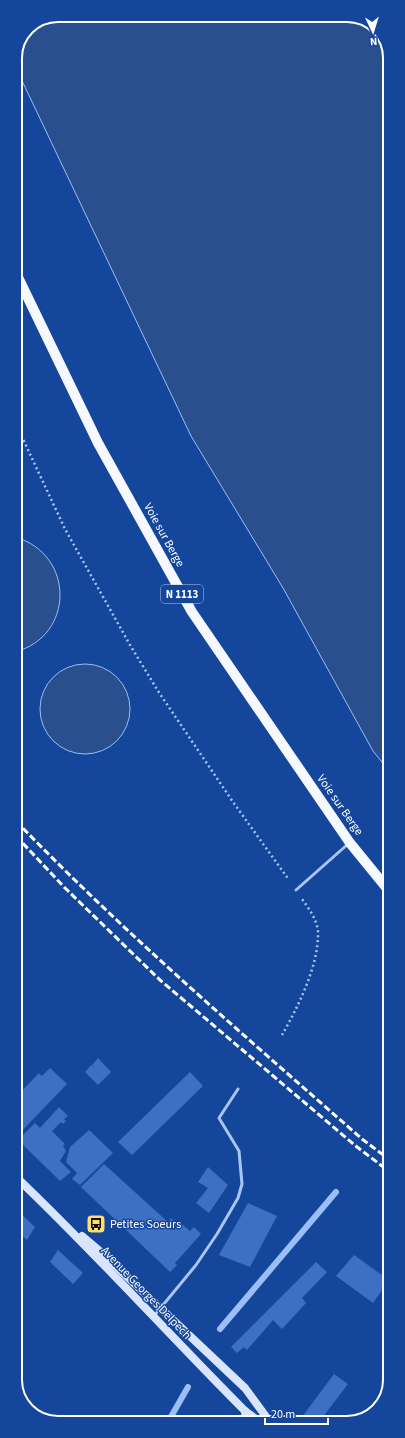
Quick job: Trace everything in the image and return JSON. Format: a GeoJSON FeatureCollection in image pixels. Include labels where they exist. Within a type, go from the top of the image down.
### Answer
{"type":"FeatureCollection","features":[{"type":"Feature","properties":{"kind":"main road","name":"Voie sur Berge"},"geometry":{"type":"LineString","coordinates":[[22,286],[98,443],[192,612],[350,843],[383,883]]}},
{"type":"Feature","properties":{"kind":"main road","name":"Avenue Georges Delpech"},"geometry":{"type":"LineString","coordinates":[[22,1183],[65,1223],[191,1358],[252,1416]]}},
{"type":"Feature","properties":{"kind":"main road"},"geometry":{"type":"LineString","coordinates":[[65,1223],[102,1253],[245,1388],[266,1416]]}},
{"type":"Feature","properties":{"kind":"main road"},"geometry":{"type":"LineString","coordinates":[[245,1411],[245,1416]]}},
{"type":"Feature","properties":{"kind":"lane"},"geometry":{"type":"LineString","coordinates":[[296,890],[350,843]]}},
{"type":"Feature","properties":{"kind":"lane"},"geometry":{"type":"LineString","coordinates":[[153,1317],[196,1265],[217,1234],[238,1198],[242,1184],[242,1167],[239,1151],[219,1118],[238,1089]]}},
{"type":"Feature","properties":{"kind":"path"},"geometry":{"type":"LineString","coordinates":[[22,437],[65,529],[130,645],[233,802],[314,916],[318,931],[317,942],[305,991],[282,1036]]}},
{"type":"Feature","properties":{"kind":"water"},"geometry":{"type":"Polygon","coordinates":[[[58,22],[349,22],[361,25],[376,36],[380,44],[383,58],[383,763],[373,751],[283,588],[191,436],[22,81],[22,58],[25,44],[28,38],[38,28],[58,22]]]}},
{"type":"Feature","properties":{"kind":"water"},"geometry":{"type":"Polygon","coordinates":[[[22,540],[35,546],[49,560],[57,577],[60,595],[57,613],[49,630],[35,643],[22,649],[22,540]]]}},
{"type":"Feature","properties":{"kind":"water"},"geometry":{"type":"Polygon","coordinates":[[[85,664],[102,668],[117,677],[126,692],[130,709],[126,726],[117,741],[102,750],[85,754],[68,750],[53,741],[44,726],[40,709],[44,692],[53,677],[68,668],[85,664]]]}},
{"type":"Feature","properties":{"kind":"building"},"geometry":{"type":"Polygon","coordinates":[[[98,1058],[111,1072],[98,1085],[85,1072],[91,1065],[95,1068],[92,1065],[98,1058]]]}},
{"type":"Feature","properties":{"kind":"building"},"geometry":{"type":"Polygon","coordinates":[[[50,1068],[67,1084],[22,1131],[22,1091],[39,1073],[42,1076],[50,1068]]]}},
{"type":"Feature","properties":{"kind":"building"},"geometry":{"type":"Polygon","coordinates":[[[190,1072],[203,1086],[132,1155],[118,1142],[190,1072]]]}},
{"type":"Feature","properties":{"kind":"building"},"geometry":{"type":"Polygon","coordinates":[[[59,1107],[68,1116],[64,1119],[66,1121],[63,1124],[61,1122],[52,1131],[65,1144],[63,1146],[66,1151],[60,1161],[71,1172],[60,1181],[22,1144],[22,1136],[35,1123],[40,1128],[59,1107]]]}},
{"type":"Feature","properties":{"kind":"building"},"geometry":{"type":"Polygon","coordinates":[[[89,1130],[113,1153],[80,1185],[72,1179],[77,1173],[66,1162],[70,1147],[89,1130]]]}},
{"type":"Feature","properties":{"kind":"building"},"geometry":{"type":"Polygon","coordinates":[[[104,1164],[168,1222],[171,1218],[176,1223],[178,1221],[190,1231],[194,1227],[201,1234],[175,1263],[177,1265],[170,1272],[81,1187],[104,1164]]]}},
{"type":"Feature","properties":{"kind":"building"},"geometry":{"type":"Polygon","coordinates":[[[208,1167],[228,1185],[209,1213],[196,1203],[208,1188],[198,1182],[208,1167]]]}},
{"type":"Feature","properties":{"kind":"building"},"geometry":{"type":"Polygon","coordinates":[[[248,1203],[277,1216],[250,1267],[219,1255],[248,1203]]]}},
{"type":"Feature","properties":{"kind":"building"},"geometry":{"type":"Polygon","coordinates":[[[22,1215],[35,1227],[27,1240],[22,1235],[22,1215]]]}},
{"type":"Feature","properties":{"kind":"building"},"geometry":{"type":"Polygon","coordinates":[[[58,1250],[83,1273],[73,1284],[50,1262],[58,1250]]]}},
{"type":"Feature","properties":{"kind":"building"},"geometry":{"type":"Polygon","coordinates":[[[354,1255],[383,1276],[383,1289],[373,1303],[336,1276],[354,1255]]]}},
{"type":"Feature","properties":{"kind":"building"},"geometry":{"type":"Polygon","coordinates":[[[316,1262],[327,1272],[302,1298],[306,1303],[282,1329],[273,1320],[247,1350],[244,1347],[237,1353],[231,1347],[316,1262]]]}},
{"type":"Feature","properties":{"kind":"building"},"geometry":{"type":"Polygon","coordinates":[[[334,1374],[348,1384],[324,1416],[303,1416],[334,1374]]]}},
{"type":"Feature","properties":{"kind":"waterway"},"geometry":{"type":"LineString","coordinates":[[220,1329],[336,1192]]}},
{"type":"Feature","properties":{"kind":"waterway"},"geometry":{"type":"LineString","coordinates":[[171,1416],[188,1387]]}},
{"type":"Feature","properties":{"kind":"railway"},"geometry":{"type":"LineString","coordinates":[[22,827],[99,904],[142,944],[362,1139],[383,1155]]}},
{"type":"Feature","properties":{"kind":"railway"},"geometry":{"type":"LineString","coordinates":[[22,842],[65,888],[160,980],[357,1147],[383,1167]]}},
{"type":"Feature","properties":{"kind":"place","name":"Petites Soeurs"},"geometry":{"type":"Point","coordinates":[96,1224]}}]}
